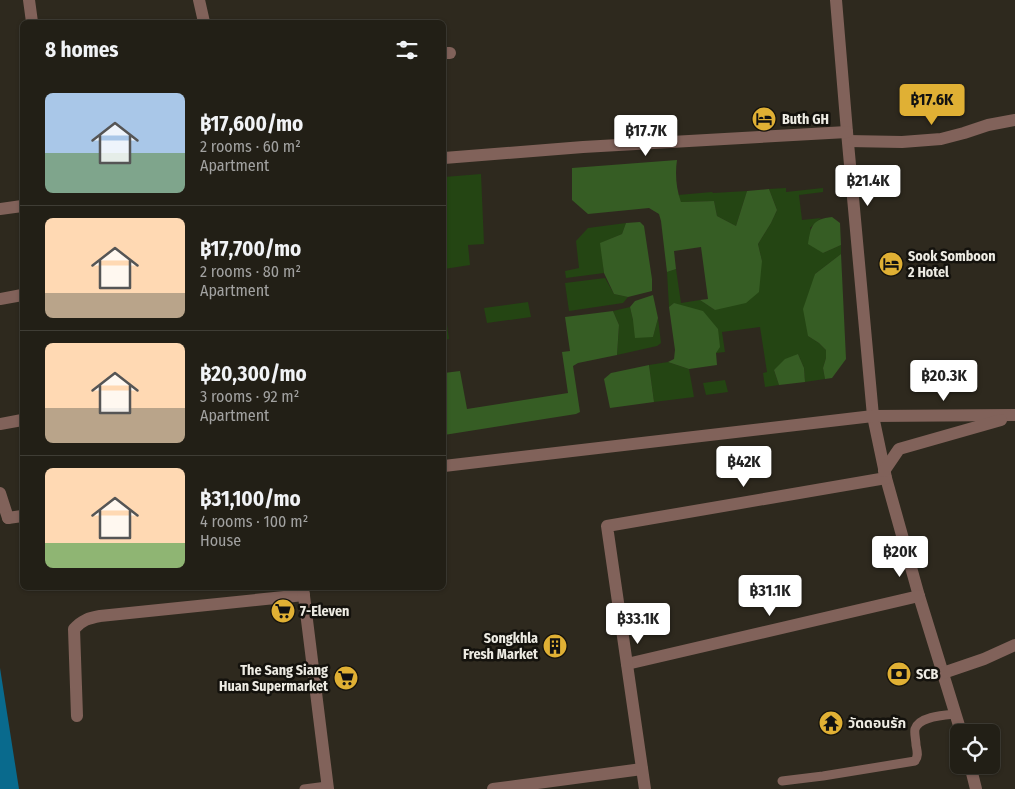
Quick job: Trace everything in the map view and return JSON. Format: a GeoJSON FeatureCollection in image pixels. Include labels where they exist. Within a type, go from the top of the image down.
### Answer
{"type":"FeatureCollection","features":[{"type":"Feature","properties":{"kind":"street"},"geometry":{"type":"LineString","coordinates":[[28,0],[32,20]]}},
{"type":"Feature","properties":{"kind":"street"},"geometry":{"type":"LineString","coordinates":[[199,0],[204,20]]}},
{"type":"Feature","properties":{"kind":"street"},"geometry":{"type":"LineString","coordinates":[[836,0],[847,137],[874,416],[885,474],[919,596],[959,724]]}},
{"type":"Feature","properties":{"kind":"street"},"geometry":{"type":"LineString","coordinates":[[446,158],[583,147],[847,137],[902,142],[941,139],[988,125],[1015,120]]}},
{"type":"Feature","properties":{"kind":"street"},"geometry":{"type":"LineString","coordinates":[[0,209],[20,206]]}},
{"type":"Feature","properties":{"kind":"street"},"geometry":{"type":"LineString","coordinates":[[0,299],[20,295]]}},
{"type":"Feature","properties":{"kind":"street"},"geometry":{"type":"LineString","coordinates":[[446,466],[874,416],[1015,416]]}},
{"type":"Feature","properties":{"kind":"street"},"geometry":{"type":"LineString","coordinates":[[645,789],[607,526],[885,474],[900,449],[1015,416]]}},
{"type":"Feature","properties":{"kind":"street"},"geometry":{"type":"LineString","coordinates":[[0,424],[20,420]]}},
{"type":"Feature","properties":{"kind":"street"},"geometry":{"type":"LineString","coordinates":[[0,493],[8,518],[20,516]]}},
{"type":"Feature","properties":{"kind":"street"},"geometry":{"type":"LineString","coordinates":[[77,716],[74,629],[80,622],[100,616],[303,591],[328,787]]}},
{"type":"Feature","properties":{"kind":"street"},"geometry":{"type":"LineString","coordinates":[[627,664],[919,596]]}},
{"type":"Feature","properties":{"kind":"street"},"geometry":{"type":"LineString","coordinates":[[943,673],[984,659],[1015,645]]}},
{"type":"Feature","properties":{"kind":"street"},"geometry":{"type":"LineString","coordinates":[[493,789],[642,769]]}},
{"type":"Feature","properties":{"kind":"street"},"geometry":{"type":"LineString","coordinates":[[972,774],[976,789]]}},
{"type":"Feature","properties":{"kind":"lane"},"geometry":{"type":"LineString","coordinates":[[782,781],[915,761],[918,757],[915,727],[921,721],[933,717],[956,714]]}},
{"type":"Feature","properties":{"kind":"lane"},"geometry":{"type":"LineString","coordinates":[[304,789],[328,787]]}},
{"type":"Feature","properties":{"kind":"green space"},"geometry":{"type":"Polygon","coordinates":[[[677,160],[676,181],[681,202],[714,201],[717,216],[736,226],[747,191],[769,189],[777,210],[758,244],[762,261],[759,292],[746,303],[715,310],[700,300],[708,299],[701,247],[674,251],[676,269],[667,272],[661,221],[659,214],[649,208],[588,214],[572,200],[572,168],[677,160]]]}},
{"type":"Feature","properties":{"kind":"green space"},"geometry":{"type":"Polygon","coordinates":[[[481,174],[484,244],[468,245],[470,265],[446,269],[446,246],[446,177],[481,174]]]}},
{"type":"Feature","properties":{"kind":"green space"},"geometry":{"type":"Polygon","coordinates":[[[786,188],[786,192],[823,188],[823,192],[799,195],[802,220],[821,218],[810,228],[823,253],[841,245],[841,254],[815,274],[808,336],[826,350],[823,368],[825,379],[805,382],[804,368],[798,354],[774,370],[779,385],[765,387],[763,373],[767,372],[760,327],[722,332],[725,352],[716,353],[674,303],[669,307],[667,272],[676,269],[681,303],[700,300],[715,310],[762,261],[758,244],[777,210],[769,189],[786,188]]]}},
{"type":"Feature","properties":{"kind":"green space"},"geometry":{"type":"Polygon","coordinates":[[[747,191],[736,226],[717,216],[714,201],[681,202],[678,195],[712,192],[747,191]]]}},
{"type":"Feature","properties":{"kind":"green space"},"geometry":{"type":"Polygon","coordinates":[[[832,217],[840,223],[841,245],[823,253],[808,244],[810,232],[816,222],[832,217]]]}},
{"type":"Feature","properties":{"kind":"green space"},"geometry":{"type":"Polygon","coordinates":[[[640,222],[644,226],[652,291],[628,297],[614,294],[604,273],[600,243],[622,234],[626,223],[640,222]]]}},
{"type":"Feature","properties":{"kind":"green space"},"geometry":{"type":"Polygon","coordinates":[[[626,223],[622,234],[601,243],[604,273],[566,278],[565,271],[579,268],[576,241],[588,228],[626,223]]]}},
{"type":"Feature","properties":{"kind":"green space"},"geometry":{"type":"Polygon","coordinates":[[[841,254],[846,359],[832,378],[825,379],[823,368],[826,350],[808,336],[803,309],[815,274],[841,254]]]}},
{"type":"Feature","properties":{"kind":"green space"},"geometry":{"type":"Polygon","coordinates":[[[605,278],[614,294],[628,297],[623,303],[569,311],[565,283],[605,278]]]}},
{"type":"Feature","properties":{"kind":"green space"},"geometry":{"type":"Polygon","coordinates":[[[653,295],[658,318],[653,337],[635,338],[630,307],[635,301],[653,295]]]}},
{"type":"Feature","properties":{"kind":"green space"},"geometry":{"type":"Polygon","coordinates":[[[528,302],[531,317],[487,323],[484,308],[528,302]]]}},
{"type":"Feature","properties":{"kind":"green space"},"geometry":{"type":"Polygon","coordinates":[[[674,303],[703,311],[718,329],[720,347],[716,353],[717,365],[689,369],[668,362],[674,359],[675,350],[669,307],[674,303]]]}},
{"type":"Feature","properties":{"kind":"green space"},"geometry":{"type":"Polygon","coordinates":[[[630,307],[633,320],[653,337],[658,318],[661,343],[657,346],[617,355],[619,325],[613,311],[630,307]]]}},
{"type":"Feature","properties":{"kind":"green space"},"geometry":{"type":"Polygon","coordinates":[[[613,311],[619,325],[617,355],[578,363],[573,366],[580,412],[446,435],[446,373],[460,371],[467,409],[568,393],[562,352],[570,351],[565,317],[613,311]]]}},
{"type":"Feature","properties":{"kind":"green space"},"geometry":{"type":"Polygon","coordinates":[[[446,318],[449,339],[446,340],[446,318]]]}},
{"type":"Feature","properties":{"kind":"green space"},"geometry":{"type":"Polygon","coordinates":[[[798,354],[804,368],[805,382],[779,385],[774,370],[785,359],[798,354]]]}},
{"type":"Feature","properties":{"kind":"green space"},"geometry":{"type":"Polygon","coordinates":[[[668,362],[689,369],[694,397],[654,402],[649,365],[668,362]]]}},
{"type":"Feature","properties":{"kind":"green space"},"geometry":{"type":"Polygon","coordinates":[[[649,365],[654,402],[610,408],[604,379],[611,373],[649,365]]]}},
{"type":"Feature","properties":{"kind":"green space"},"geometry":{"type":"Polygon","coordinates":[[[725,380],[728,392],[706,395],[703,383],[725,380]]]}},
{"type":"Feature","properties":{"kind":"water"},"geometry":{"type":"Polygon","coordinates":[[[0,668],[19,789],[0,789],[0,668]]]}},
{"type":"Feature","properties":{"kind":"place","name":"Buth GH"},"geometry":{"type":"Point","coordinates":[764,119]}},
{"type":"Feature","properties":{"kind":"place","name":"Sook Somboon 2 Hotel"},"geometry":{"type":"Point","coordinates":[891,264]}},
{"type":"Feature","properties":{"kind":"place","name":"7-Eleven"},"geometry":{"type":"Point","coordinates":[283,611]}},
{"type":"Feature","properties":{"kind":"place","name":"Songkhla Fresh Market"},"geometry":{"type":"Point","coordinates":[555,646]}},
{"type":"Feature","properties":{"kind":"place","name":"SCB"},"geometry":{"type":"Point","coordinates":[899,674]}},
{"type":"Feature","properties":{"kind":"place","name":"The Sang Siang Huan Supermarket"},"geometry":{"type":"Point","coordinates":[346,678]}},
{"type":"Feature","properties":{"kind":"place","name":"วัดดอนรัก"},"geometry":{"type":"Point","coordinates":[831,723]}}]}
